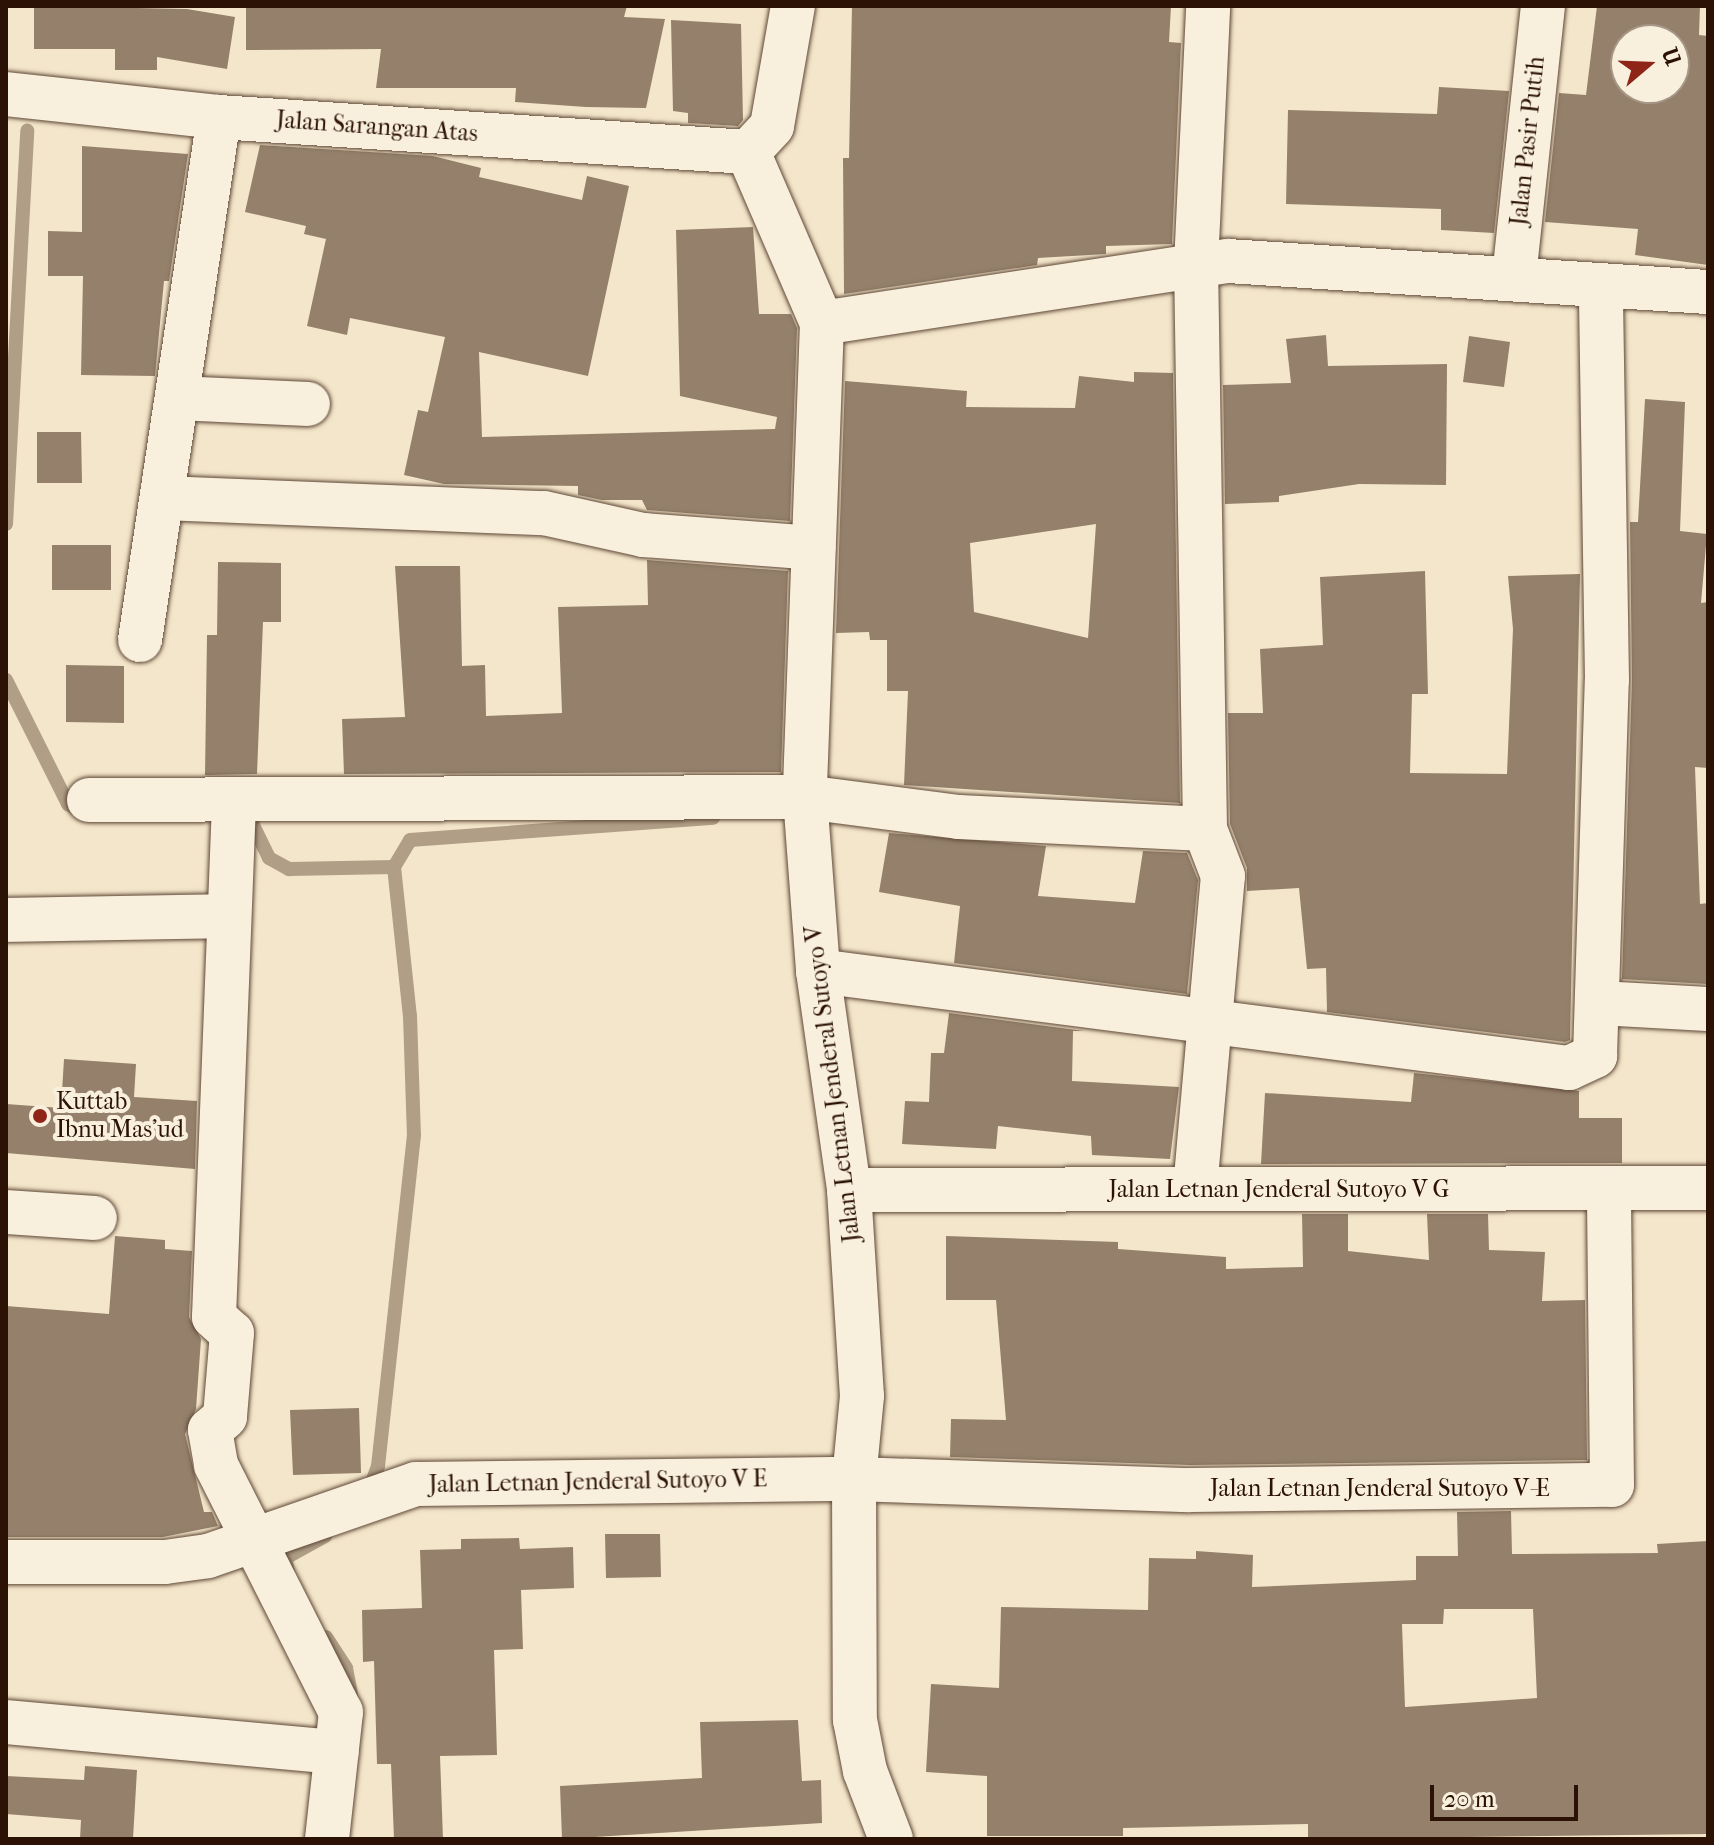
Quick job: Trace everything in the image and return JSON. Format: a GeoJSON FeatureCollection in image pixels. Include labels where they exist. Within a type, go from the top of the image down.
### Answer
{"type":"FeatureCollection","features":[{"type":"Feature","properties":{"kind":"street"},"geometry":{"type":"LineString","coordinates":[[793,6],[772,126],[748,152],[822,323],[1196,265],[1514,277],[1708,292]]}},
{"type":"Feature","properties":{"kind":"street"},"geometry":{"type":"LineString","coordinates":[[1195,1189],[1223,876],[1205,829],[1196,265],[1208,6]]}},
{"type":"Feature","properties":{"kind":"street","name":"Jalan Pasir Putih"},"geometry":{"type":"LineString","coordinates":[[1514,277],[1543,6]]}},
{"type":"Feature","properties":{"kind":"street","name":"Jalan Sarangan Atas"},"geometry":{"type":"LineString","coordinates":[[6,94],[219,117],[748,152]]}},
{"type":"Feature","properties":{"kind":"street"},"geometry":{"type":"LineString","coordinates":[[140,640],[219,117]]}},
{"type":"Feature","properties":{"kind":"street"},"geometry":{"type":"LineString","coordinates":[[818,971],[1209,1017],[1569,1068],[1595,1056],[1607,680],[1601,286]]}},
{"type":"Feature","properties":{"kind":"street","name":"Jalan Letnan Jenderal Sutoyo V"},"geometry":{"type":"LineString","coordinates":[[822,323],[805,797],[818,971],[849,1190],[862,1396],[854,1479],[855,1720],[865,1771],[891,1839]]}},
{"type":"Feature","properties":{"kind":"street"},"geometry":{"type":"LineString","coordinates":[[177,398],[308,404]]}},
{"type":"Feature","properties":{"kind":"street"},"geometry":{"type":"LineString","coordinates":[[163,498],[544,513],[643,535],[814,548]]}},
{"type":"Feature","properties":{"kind":"street"},"geometry":{"type":"LineString","coordinates":[[89,800],[233,815],[805,797],[959,817],[1205,829]]}},
{"type":"Feature","properties":{"kind":"street"},"geometry":{"type":"LineString","coordinates":[[233,815],[214,1317],[232,1333],[225,1417],[210,1430],[216,1465],[341,1712],[327,1839]]}},
{"type":"Feature","properties":{"kind":"street"},"geometry":{"type":"LineString","coordinates":[[6,920],[228,916]]}},
{"type":"Feature","properties":{"kind":"street"},"geometry":{"type":"LineString","coordinates":[[1599,1003],[1708,1009]]}},
{"type":"Feature","properties":{"kind":"street","name":"Jalan Letnan Jenderal Sutoyo V G"},"geometry":{"type":"LineString","coordinates":[[849,1190],[1609,1192],[1708,1188]]}},
{"type":"Feature","properties":{"kind":"street","name":"Jalan Letnan Jenderal Sutoyo V-E"},"geometry":{"type":"LineString","coordinates":[[854,1479],[1190,1490],[1612,1485],[1617,1466],[1609,1192]]}},
{"type":"Feature","properties":{"kind":"street"},"geometry":{"type":"LineString","coordinates":[[6,1212],[95,1218]]}},
{"type":"Feature","properties":{"kind":"street","name":"Jalan Letnan Jenderal Sutoyo V E"},"geometry":{"type":"LineString","coordinates":[[6,1562],[165,1562],[208,1556],[350,1503],[416,1484],[854,1479]]}},
{"type":"Feature","properties":{"kind":"street"},"geometry":{"type":"LineString","coordinates":[[6,1722],[337,1752]]}},
{"type":"Feature","properties":{"kind":"building"},"geometry":{"type":"Polygon","coordinates":[[[34,6],[187,9],[235,17],[227,69],[157,57],[157,70],[115,70],[115,49],[34,49],[34,6]]]}},
{"type":"Feature","properties":{"kind":"building"},"geometry":{"type":"Polygon","coordinates":[[[246,6],[627,6],[624,17],[665,19],[646,108],[586,107],[515,102],[516,88],[376,88],[381,49],[246,50],[246,6]]]}},
{"type":"Feature","properties":{"kind":"building"},"geometry":{"type":"Polygon","coordinates":[[[852,6],[1171,6],[1169,42],[1181,43],[1172,244],[1106,246],[1106,254],[1038,258],[1037,265],[844,294],[843,158],[849,158],[852,6]]]}},
{"type":"Feature","properties":{"kind":"building"},"geometry":{"type":"Polygon","coordinates":[[[1597,6],[1700,6],[1699,35],[1708,36],[1708,265],[1635,255],[1638,229],[1545,222],[1559,93],[1586,95],[1597,6]]]}},
{"type":"Feature","properties":{"kind":"building"},"geometry":{"type":"Polygon","coordinates":[[[671,20],[741,24],[743,120],[738,126],[688,123],[688,113],[673,111],[671,20]]]}},
{"type":"Feature","properties":{"kind":"building"},"geometry":{"type":"Polygon","coordinates":[[[1439,87],[1509,91],[1494,233],[1441,230],[1441,209],[1286,204],[1288,110],[1437,114],[1439,87]]]}},
{"type":"Feature","properties":{"kind":"building"},"geometry":{"type":"Polygon","coordinates":[[[260,145],[433,156],[481,168],[479,177],[582,200],[587,176],[629,186],[588,376],[479,352],[482,437],[775,429],[777,417],[680,396],[676,230],[753,227],[759,314],[791,314],[797,328],[790,521],[647,510],[642,500],[602,500],[578,495],[578,486],[444,484],[404,475],[418,410],[428,412],[445,337],[350,318],[347,335],[307,326],[326,239],[304,234],[306,226],[245,212],[260,145]]]}},
{"type":"Feature","properties":{"kind":"building"},"geometry":{"type":"Polygon","coordinates":[[[82,146],[188,154],[169,281],[164,281],[155,376],[81,375],[83,276],[48,276],[48,231],[82,232],[82,146]]]}},
{"type":"Feature","properties":{"kind":"building"},"geometry":{"type":"Polygon","coordinates":[[[1326,335],[1328,366],[1447,364],[1446,485],[1359,484],[1279,496],[1279,502],[1225,504],[1223,385],[1291,383],[1286,339],[1326,335]]]}},
{"type":"Feature","properties":{"kind":"building"},"geometry":{"type":"Polygon","coordinates":[[[1469,336],[1510,342],[1504,387],[1463,382],[1469,336]]]}},
{"type":"Feature","properties":{"kind":"building"},"geometry":{"type":"Polygon","coordinates":[[[1134,372],[1173,373],[1180,803],[904,785],[908,691],[887,691],[887,640],[870,640],[869,632],[836,633],[845,381],[967,391],[966,407],[1075,408],[1079,376],[1134,382],[1134,372]],[[1096,524],[970,543],[974,612],[1088,638],[1096,524]]]}},
{"type":"Feature","properties":{"kind":"building"},"geometry":{"type":"Polygon","coordinates":[[[1645,399],[1685,402],[1680,531],[1707,534],[1701,603],[1708,602],[1708,768],[1695,767],[1700,904],[1708,903],[1708,984],[1622,979],[1632,680],[1630,522],[1638,522],[1645,399]]]}},
{"type":"Feature","properties":{"kind":"building"},"geometry":{"type":"Polygon","coordinates":[[[37,432],[81,432],[82,483],[37,483],[37,432]]]}},
{"type":"Feature","properties":{"kind":"building"},"geometry":{"type":"Polygon","coordinates":[[[52,545],[111,545],[111,590],[52,590],[52,545]]]}},
{"type":"Feature","properties":{"kind":"building"},"geometry":{"type":"Polygon","coordinates":[[[647,560],[788,571],[781,772],[344,774],[342,719],[405,717],[395,566],[460,566],[462,666],[485,665],[486,716],[562,713],[558,607],[648,605],[647,560]]]}},
{"type":"Feature","properties":{"kind":"building"},"geometry":{"type":"Polygon","coordinates":[[[218,562],[281,563],[281,622],[263,622],[257,774],[205,775],[207,635],[217,635],[218,562]]]}},
{"type":"Feature","properties":{"kind":"building"},"geometry":{"type":"Polygon","coordinates":[[[1425,571],[1428,694],[1412,694],[1410,773],[1507,774],[1513,629],[1508,576],[1580,574],[1570,1040],[1565,1042],[1327,1012],[1326,968],[1307,969],[1299,888],[1247,891],[1247,868],[1230,824],[1228,713],[1263,713],[1260,649],[1323,645],[1320,577],[1425,571]]]}},
{"type":"Feature","properties":{"kind":"building"},"geometry":{"type":"Polygon","coordinates":[[[66,665],[124,666],[124,723],[66,722],[66,665]]]}},
{"type":"Feature","properties":{"kind":"building"},"geometry":{"type":"Polygon","coordinates":[[[889,833],[1046,846],[1038,896],[1135,903],[1143,851],[1187,853],[1198,880],[1187,994],[954,963],[960,906],[879,892],[889,833]]]}},
{"type":"Feature","properties":{"kind":"building"},"geometry":{"type":"Polygon","coordinates":[[[949,1013],[1084,1031],[1073,1031],[1072,1081],[1179,1087],[1170,1159],[1092,1155],[1091,1136],[998,1126],[996,1149],[902,1144],[905,1101],[929,1102],[931,1053],[944,1053],[949,1013]]]}},
{"type":"Feature","properties":{"kind":"building"},"geometry":{"type":"Polygon","coordinates":[[[64,1059],[136,1064],[134,1097],[197,1101],[195,1169],[6,1153],[6,1104],[61,1108],[64,1059]]]}},
{"type":"Feature","properties":{"kind":"building"},"geometry":{"type":"Polygon","coordinates":[[[1414,1073],[1579,1091],[1579,1118],[1622,1118],[1622,1163],[1261,1164],[1265,1093],[1411,1102],[1414,1073]]]}},
{"type":"Feature","properties":{"kind":"building"},"geometry":{"type":"Polygon","coordinates":[[[1302,1214],[1348,1214],[1348,1251],[1429,1260],[1427,1214],[1488,1214],[1489,1250],[1545,1252],[1542,1301],[1585,1300],[1587,1460],[1190,1465],[950,1457],[951,1419],[1006,1420],[996,1300],[946,1300],[946,1236],[1118,1242],[1118,1249],[1226,1257],[1226,1269],[1303,1267],[1302,1214]]]}},
{"type":"Feature","properties":{"kind":"building"},"geometry":{"type":"Polygon","coordinates":[[[115,1236],[165,1240],[165,1249],[192,1251],[189,1317],[201,1339],[196,1409],[185,1434],[204,1512],[212,1512],[218,1526],[163,1537],[6,1537],[6,1306],[109,1314],[115,1236]]]}},
{"type":"Feature","properties":{"kind":"building"},"geometry":{"type":"Polygon","coordinates":[[[359,1408],[361,1473],[293,1475],[290,1410],[359,1408]]]}},
{"type":"Feature","properties":{"kind":"building"},"geometry":{"type":"Polygon","coordinates":[[[1511,1511],[1512,1554],[1658,1553],[1657,1544],[1708,1541],[1708,1834],[1308,1839],[1308,1824],[1123,1828],[1123,1836],[987,1836],[987,1776],[926,1772],[931,1684],[999,1688],[1001,1607],[1148,1610],[1149,1558],[1196,1559],[1196,1551],[1253,1555],[1252,1587],[1416,1580],[1416,1556],[1458,1556],[1457,1512],[1511,1511]],[[1444,1609],[1443,1624],[1402,1624],[1405,1707],[1537,1698],[1533,1609],[1444,1609]]]}},
{"type":"Feature","properties":{"kind":"building"},"geometry":{"type":"Polygon","coordinates":[[[605,1534],[660,1534],[661,1577],[606,1578],[605,1534]]]}},
{"type":"Feature","properties":{"kind":"building"},"geometry":{"type":"Polygon","coordinates":[[[519,1538],[520,1549],[573,1547],[574,1588],[521,1590],[523,1649],[494,1650],[497,1755],[440,1756],[443,1839],[394,1839],[391,1764],[377,1764],[374,1661],[363,1662],[362,1610],[422,1608],[420,1550],[461,1549],[461,1539],[519,1538]]]}},
{"type":"Feature","properties":{"kind":"building"},"geometry":{"type":"Polygon","coordinates":[[[798,1720],[802,1781],[821,1780],[822,1823],[562,1839],[560,1786],[702,1778],[700,1722],[798,1720]]]}},
{"type":"Feature","properties":{"kind":"building"},"geometry":{"type":"Polygon","coordinates":[[[85,1766],[137,1770],[133,1839],[80,1839],[81,1820],[6,1814],[6,1776],[84,1780],[85,1766]]]}},
{"type":"Feature","properties":{"kind":"waterway"},"geometry":{"type":"LineString","coordinates":[[6,524],[27,131]]}},
{"type":"Feature","properties":{"kind":"waterway"},"geometry":{"type":"LineString","coordinates":[[6,680],[68,804],[82,812]]}},
{"type":"Feature","properties":{"kind":"waterway"},"geometry":{"type":"LineString","coordinates":[[394,867],[410,840],[713,818]]}},
{"type":"Feature","properties":{"kind":"waterway"},"geometry":{"type":"LineString","coordinates":[[242,823],[253,825],[269,858],[289,869],[394,867],[410,1016],[414,1135],[378,1466],[368,1493]]}},
{"type":"Feature","properties":{"kind":"waterway"},"geometry":{"type":"LineString","coordinates":[[288,1572],[285,1558],[325,1536]]}},
{"type":"Feature","properties":{"kind":"waterway"},"geometry":{"type":"LineString","coordinates":[[326,1637],[346,1668],[351,1694]]}},
{"type":"Feature","properties":{"kind":"place","name":"Kuttab Ibnu Mas'ud"},"geometry":{"type":"Point","coordinates":[40,1116]}}]}
